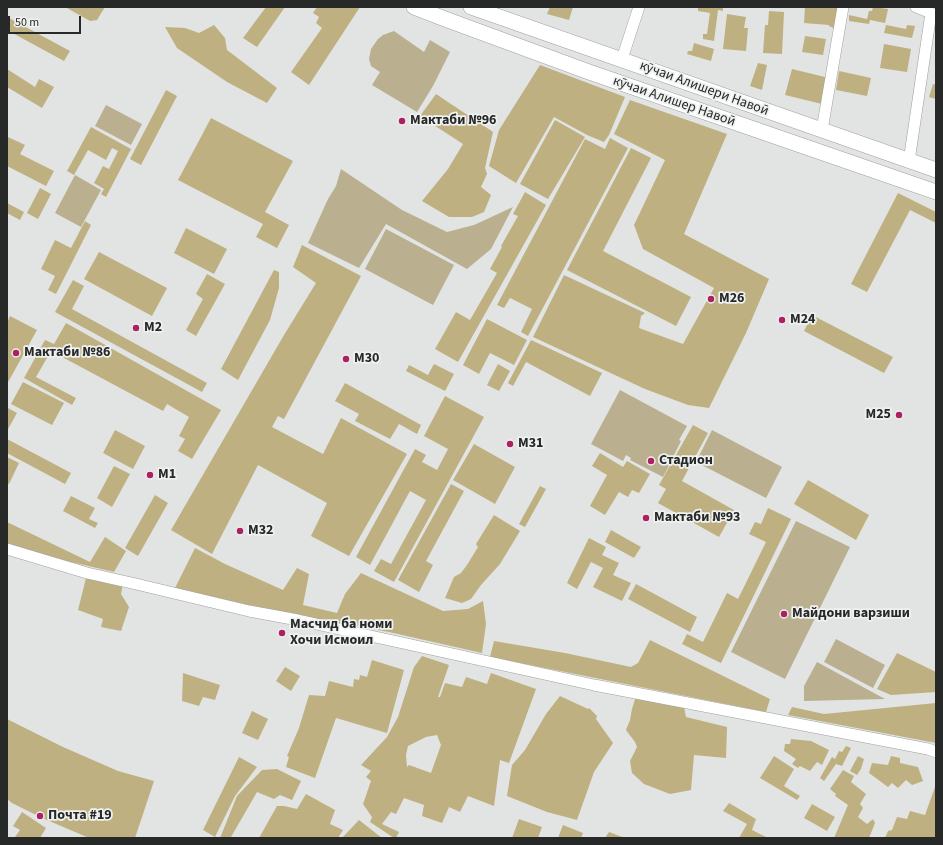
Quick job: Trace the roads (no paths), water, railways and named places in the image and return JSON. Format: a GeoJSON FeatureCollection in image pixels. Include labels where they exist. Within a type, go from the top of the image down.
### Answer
{"type":"FeatureCollection","features":[{"type":"Feature","properties":{"kind":"street","name":"кӯчаи Алишер Навоӣ"},"geometry":{"type":"LineString","coordinates":[[414,7],[447,13],[589,72],[936,192]]}},
{"type":"Feature","properties":{"kind":"street","name":"кӯчаи Алишери Навоӣ"},"geometry":{"type":"LineString","coordinates":[[472,7],[936,170]]}},
{"type":"Feature","properties":{"kind":"street"},"geometry":{"type":"LineString","coordinates":[[622,59],[639,7]]}},
{"type":"Feature","properties":{"kind":"street"},"geometry":{"type":"LineString","coordinates":[[822,130],[843,7]]}},
{"type":"Feature","properties":{"kind":"street"},"geometry":{"type":"LineString","coordinates":[[909,161],[934,14],[916,7]]}},
{"type":"Feature","properties":{"kind":"street"},"geometry":{"type":"LineString","coordinates":[[7,549],[87,573],[249,611],[298,620],[594,685],[928,749],[936,752]]}},
{"type":"Feature","properties":{"kind":"place","name":"Мактаби №96"},"geometry":{"type":"Point","coordinates":[402,121]}},
{"type":"Feature","properties":{"kind":"place","name":"М26"},"geometry":{"type":"Point","coordinates":[711,299]}},
{"type":"Feature","properties":{"kind":"place","name":"М24"},"geometry":{"type":"Point","coordinates":[782,320]}},
{"type":"Feature","properties":{"kind":"place","name":"М2"},"geometry":{"type":"Point","coordinates":[136,328]}},
{"type":"Feature","properties":{"kind":"place","name":"Мактаби №86"},"geometry":{"type":"Point","coordinates":[16,353]}},
{"type":"Feature","properties":{"kind":"place","name":"М30"},"geometry":{"type":"Point","coordinates":[346,359]}},
{"type":"Feature","properties":{"kind":"place","name":"М25"},"geometry":{"type":"Point","coordinates":[899,415]}},
{"type":"Feature","properties":{"kind":"place","name":"М31"},"geometry":{"type":"Point","coordinates":[510,444]}},
{"type":"Feature","properties":{"kind":"place","name":"Стадион"},"geometry":{"type":"Point","coordinates":[651,461]}},
{"type":"Feature","properties":{"kind":"place","name":"M1"},"geometry":{"type":"Point","coordinates":[150,475]}},
{"type":"Feature","properties":{"kind":"place","name":"Мактаби №93"},"geometry":{"type":"Point","coordinates":[646,518]}},
{"type":"Feature","properties":{"kind":"place","name":"М32"},"geometry":{"type":"Point","coordinates":[240,531]}},
{"type":"Feature","properties":{"kind":"place","name":"Майдони варзиши"},"geometry":{"type":"Point","coordinates":[784,614]}},
{"type":"Feature","properties":{"kind":"place","name":"Масчид ба номи Хочи Исмоил"},"geometry":{"type":"Point","coordinates":[282,633]}},
{"type":"Feature","properties":{"kind":"place","name":"Почта #19"},"geometry":{"type":"Point","coordinates":[40,816]}}]}
